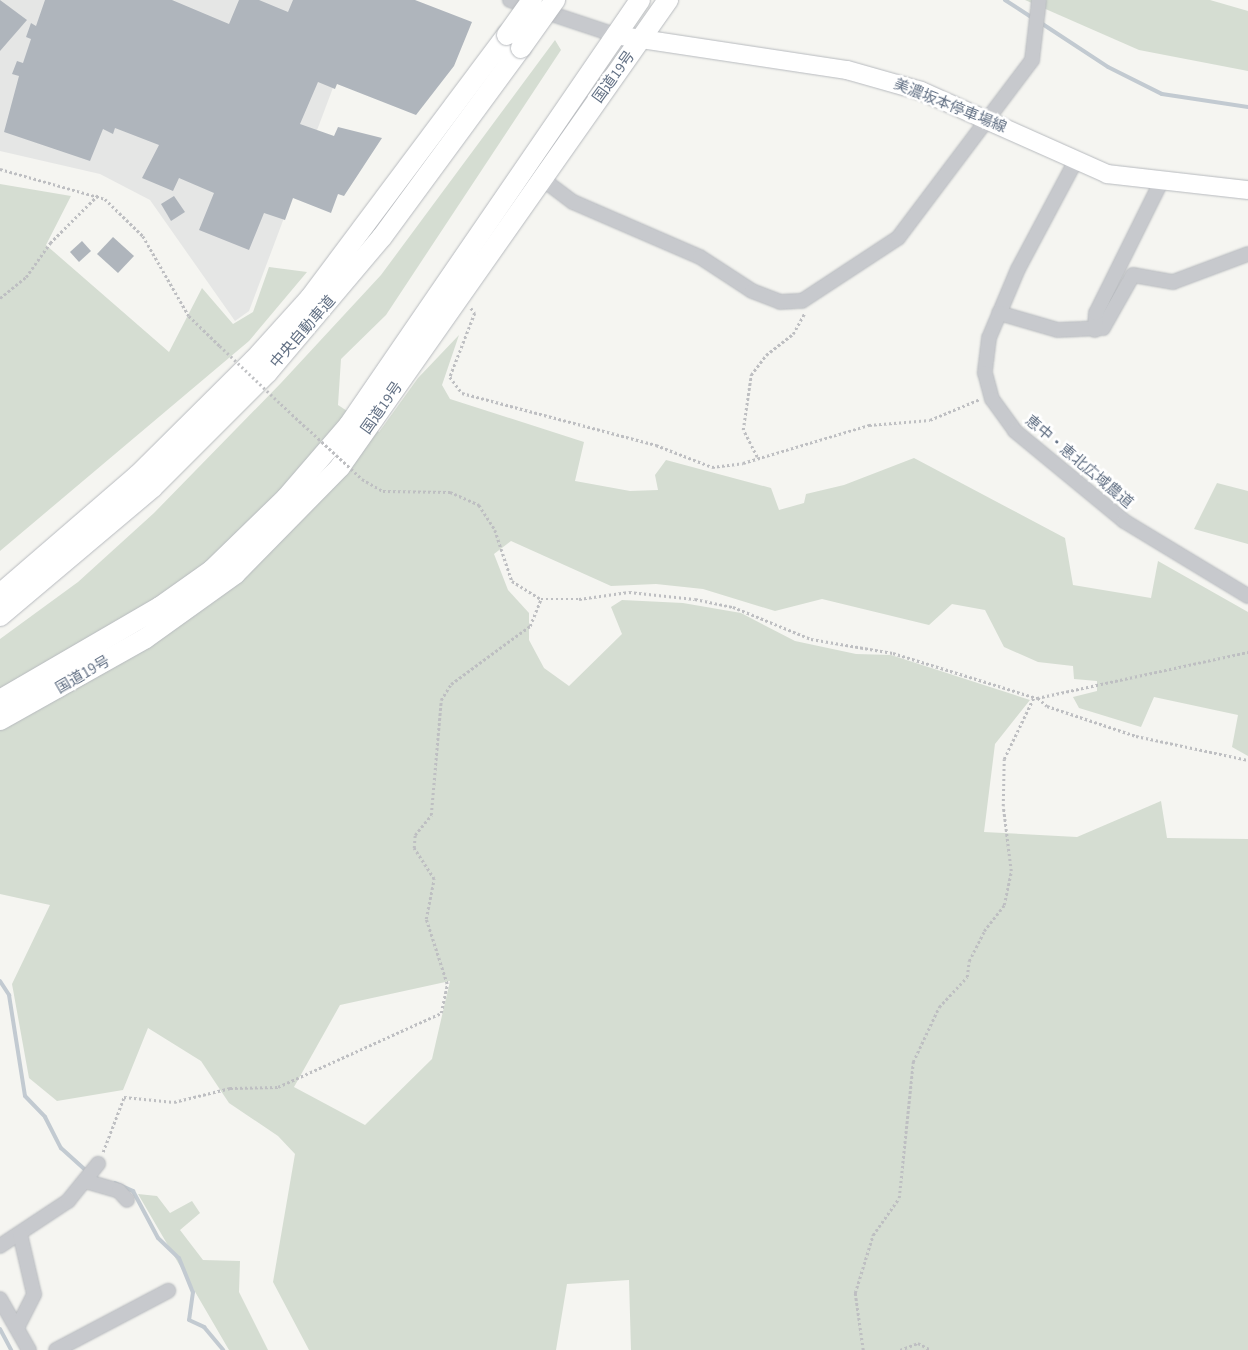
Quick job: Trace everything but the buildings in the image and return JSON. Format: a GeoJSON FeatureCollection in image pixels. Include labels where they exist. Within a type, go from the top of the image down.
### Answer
{"type":"FeatureCollection","features":[{"type":"Feature","properties":{"kind":"highway","name":"中央自動車道"},"geometry":{"type":"LineString","coordinates":[[0,616],[152,488],[267,374],[382,237],[514,41],[532,0]]}},
{"type":"Feature","properties":{"kind":"highway","name":"中央自動車道"},"geometry":{"type":"LineString","coordinates":[[0,594],[69,538],[203,416],[260,354],[359,235],[514,41],[555,0]]}},
{"type":"Feature","properties":{"kind":"highway","name":"国道19号"},"geometry":{"type":"LineString","coordinates":[[0,700],[160,607],[212,570],[286,498],[349,424],[640,0]]}},
{"type":"Feature","properties":{"kind":"highway","name":"国道19号"},"geometry":{"type":"LineString","coordinates":[[0,720],[146,638],[235,574],[276,536],[340,467],[458,301],[541,178],[668,0]]}},
{"type":"Feature","properties":{"kind":"main road","name":"美濃坂本停車場線"},"geometry":{"type":"LineString","coordinates":[[615,35],[847,70],[921,91],[986,118],[1076,162],[1118,176],[1248,190]]}},
{"type":"Feature","properties":{"kind":"street"},"geometry":{"type":"LineString","coordinates":[[510,0],[615,35]]}},
{"type":"Feature","properties":{"kind":"street"},"geometry":{"type":"LineString","coordinates":[[541,178],[573,202],[700,257],[752,291],[780,302],[802,301],[898,238],[986,118],[1032,60],[1034,28],[1038,6]]}},
{"type":"Feature","properties":{"kind":"street","name":"恵中・恵北広域農道"},"geometry":{"type":"LineString","coordinates":[[1076,162],[998,313],[985,361],[991,394],[1015,431],[1124,521],[1248,596]]}},
{"type":"Feature","properties":{"kind":"street"},"geometry":{"type":"LineString","coordinates":[[1094,330],[1096,313],[1162,180]]}},
{"type":"Feature","properties":{"kind":"street"},"geometry":{"type":"LineString","coordinates":[[998,313],[1058,330],[1094,330],[1103,328],[1133,275],[1173,282],[1248,254]]}},
{"type":"Feature","properties":{"kind":"street"},"geometry":{"type":"LineString","coordinates":[[0,1246],[68,1201],[98,1164]]}},
{"type":"Feature","properties":{"kind":"street"},"geometry":{"type":"LineString","coordinates":[[85,1181],[119,1191],[127,1200]]}},
{"type":"Feature","properties":{"kind":"street"},"geometry":{"type":"LineString","coordinates":[[17,1328],[34,1294],[20,1234]]}},
{"type":"Feature","properties":{"kind":"street"},"geometry":{"type":"LineString","coordinates":[[56,1350],[168,1291]]}},
{"type":"Feature","properties":{"kind":"street"},"geometry":{"type":"LineString","coordinates":[[0,1298],[29,1350]]}},
{"type":"Feature","properties":{"kind":"path"},"geometry":{"type":"LineString","coordinates":[[0,169],[98,195],[127,216],[189,316],[306,428],[362,479],[382,491],[450,492],[479,504],[494,530],[512,581],[540,599],[579,600],[629,592],[695,599],[732,607],[811,639],[893,653],[1036,698],[1047,706],[1136,736],[1248,760]]}},
{"type":"Feature","properties":{"kind":"path"},"geometry":{"type":"LineString","coordinates":[[0,298],[26,277],[50,243],[98,195]]}},
{"type":"Feature","properties":{"kind":"path"},"geometry":{"type":"LineString","coordinates":[[458,301],[475,313],[450,377],[462,393],[656,446],[712,466],[757,457],[869,425],[930,420],[991,394]]}},
{"type":"Feature","properties":{"kind":"path"},"geometry":{"type":"LineString","coordinates":[[757,457],[743,430],[751,375],[766,355],[799,327],[804,318],[802,301]]}},
{"type":"Feature","properties":{"kind":"path"},"geometry":{"type":"LineString","coordinates":[[98,1164],[124,1097],[174,1102],[230,1088],[278,1087],[441,1013],[448,984],[426,919],[434,879],[414,848],[415,835],[432,808],[432,763],[441,700],[451,684],[530,626],[540,599]]}},
{"type":"Feature","properties":{"kind":"path"},"geometry":{"type":"LineString","coordinates":[[1036,698],[1248,652]]}},
{"type":"Feature","properties":{"kind":"path"},"geometry":{"type":"LineString","coordinates":[[863,1350],[855,1292],[873,1235],[899,1198],[913,1062],[939,1007],[967,977],[969,961],[984,931],[1004,904],[1011,871],[1003,806],[1004,760],[1036,698]]}},
{"type":"Feature","properties":{"kind":"path"},"geometry":{"type":"LineString","coordinates":[[900,1350],[918,1343],[930,1350]]}},
{"type":"Feature","properties":{"kind":"shaded area"},"geometry":{"type":"Polygon","coordinates":[[[0,0],[366,0],[249,311],[235,321],[150,200],[100,174],[0,151],[0,0]]]}},
{"type":"Feature","properties":{"kind":"shaded area"},"geometry":{"type":"Polygon","coordinates":[[[1025,0],[1210,0],[1248,11],[1248,71],[1139,50],[1025,0]]]}},
{"type":"Feature","properties":{"kind":"shaded area"},"geometry":{"type":"Polygon","coordinates":[[[555,40],[561,50],[386,315],[341,359],[338,405],[379,432],[418,378],[459,335],[442,385],[450,399],[584,442],[575,481],[630,491],[658,490],[655,475],[666,460],[771,488],[779,510],[804,503],[806,494],[844,485],[914,458],[1065,538],[1073,585],[1151,598],[1158,561],[1248,612],[1248,756],[1232,747],[1238,715],[1154,697],[1141,727],[1079,708],[1073,697],[1097,691],[1097,681],[1074,679],[1073,666],[1038,662],[1004,647],[985,610],[952,604],[929,625],[822,599],[775,611],[703,589],[656,584],[611,586],[511,541],[494,554],[508,590],[529,613],[529,640],[544,668],[569,686],[622,634],[611,607],[622,600],[683,603],[741,613],[795,641],[856,654],[891,655],[1030,700],[995,744],[984,832],[1077,837],[1161,801],[1167,838],[1248,839],[1248,1350],[631,1350],[629,1280],[567,1284],[556,1350],[309,1350],[273,1282],[295,1154],[278,1136],[229,1103],[201,1061],[148,1028],[123,1090],[57,1101],[29,1078],[12,984],[50,905],[0,894],[0,639],[78,582],[154,513],[281,383],[381,275],[555,40]],[[450,981],[340,1005],[294,1087],[365,1125],[432,1059],[450,981]]]}},
{"type":"Feature","properties":{"kind":"shaded area"},"geometry":{"type":"Polygon","coordinates":[[[0,184],[71,196],[46,245],[169,352],[202,288],[233,324],[253,312],[269,267],[307,272],[249,341],[0,551],[0,184]]]}},
{"type":"Feature","properties":{"kind":"shaded area"},"geometry":{"type":"Polygon","coordinates":[[[1217,483],[1248,491],[1248,544],[1194,529],[1217,483]]]}},
{"type":"Feature","properties":{"kind":"shaded area"},"geometry":{"type":"Polygon","coordinates":[[[138,1194],[157,1196],[170,1213],[192,1201],[200,1213],[180,1230],[203,1260],[240,1261],[239,1292],[268,1350],[229,1350],[138,1194]]]}},
{"type":"Feature","properties":{"kind":"waterway"},"geometry":{"type":"LineString","coordinates":[[1005,0],[1033,18]]}},
{"type":"Feature","properties":{"kind":"waterway"},"geometry":{"type":"LineString","coordinates":[[1041,23],[1108,67],[1162,94],[1248,107]]}},
{"type":"Feature","properties":{"kind":"waterway"},"geometry":{"type":"LineString","coordinates":[[0,981],[9,995],[25,1096],[45,1117],[61,1148],[89,1173]]}},
{"type":"Feature","properties":{"kind":"waterway"},"geometry":{"type":"LineString","coordinates":[[115,1183],[133,1191],[158,1238],[179,1258],[193,1292],[189,1320],[204,1327],[223,1350]]}},
{"type":"Feature","properties":{"kind":"waterway"},"geometry":{"type":"LineString","coordinates":[[0,1329],[11,1350]]}}]}
